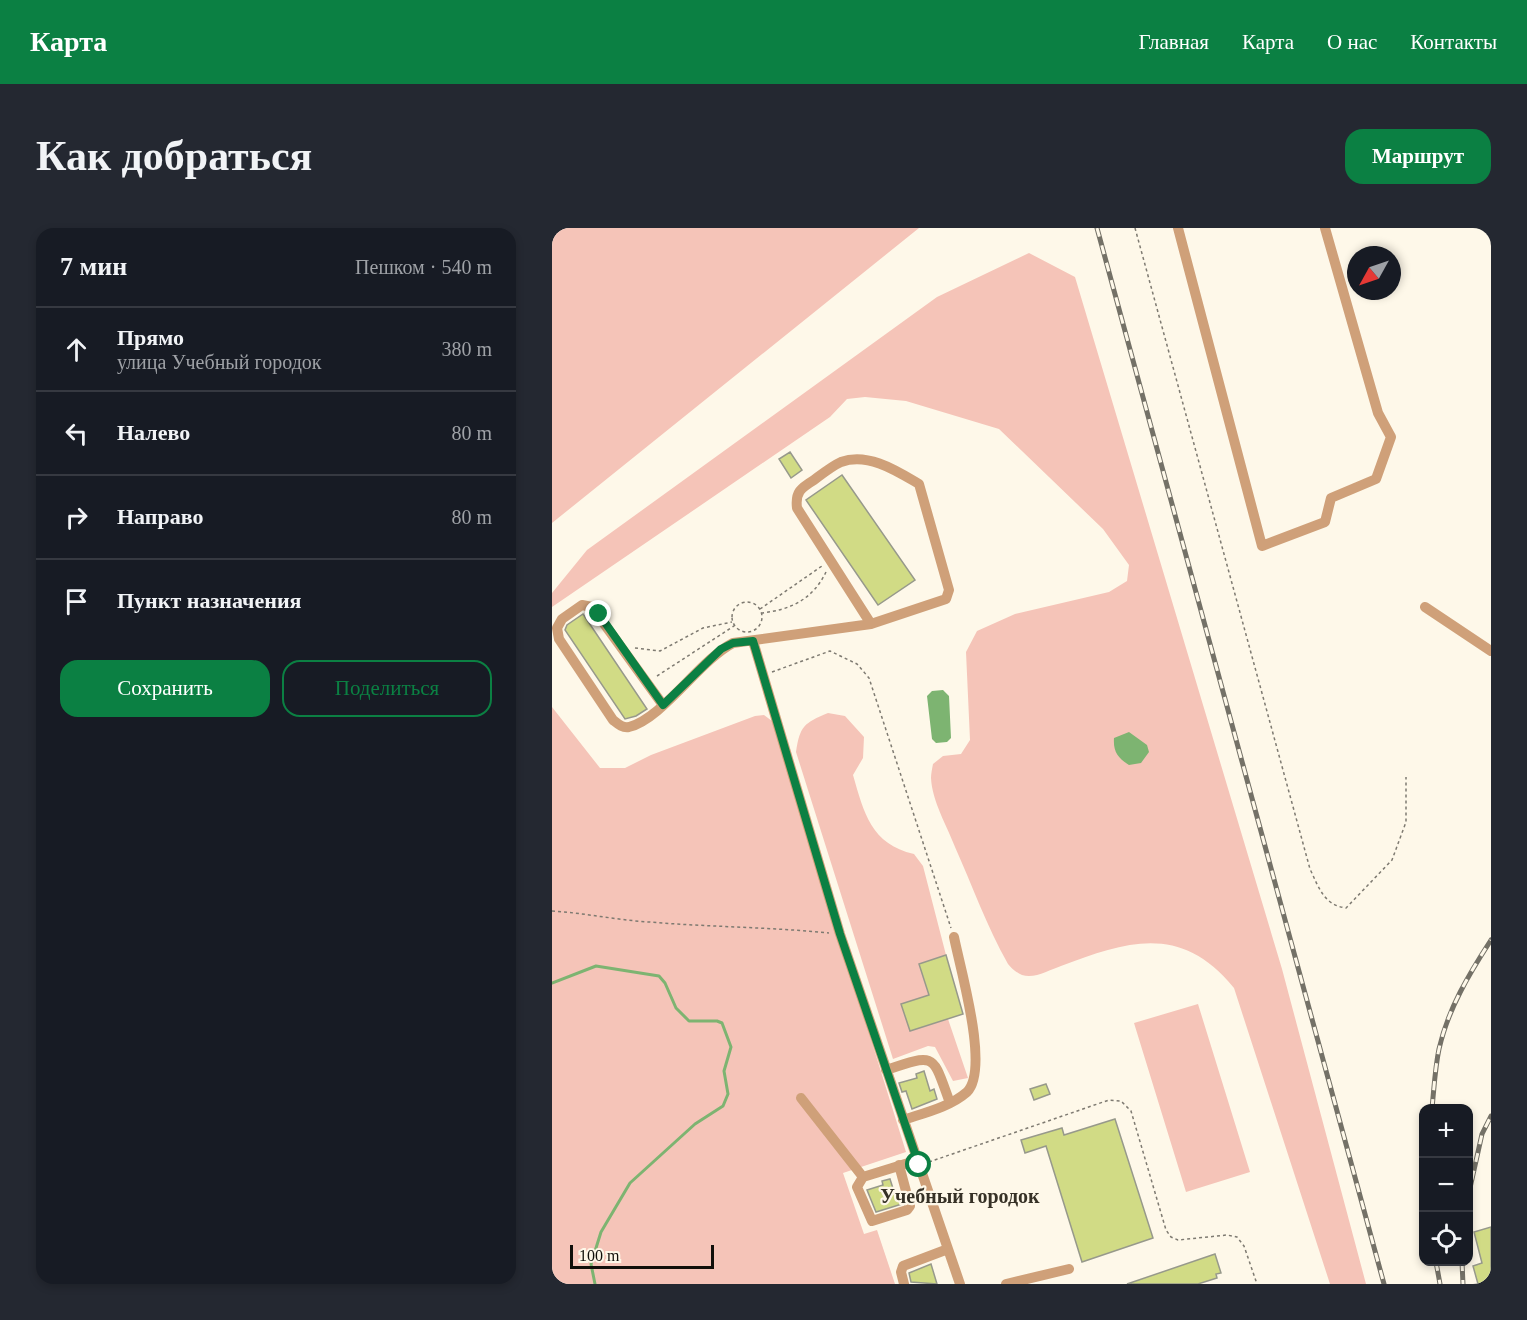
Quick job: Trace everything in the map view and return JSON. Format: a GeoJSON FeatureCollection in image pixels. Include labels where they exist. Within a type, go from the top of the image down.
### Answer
{"type":"FeatureCollection","features":[{"type":"Feature","properties":{"kind":"street"},"geometry":{"type":"LineString","coordinates":[[1178,228],[1262,546],[1325,522],[1330,498],[1376,478],[1391,437],[1378,413],[1325,228]]}},
{"type":"Feature","properties":{"kind":"street"},"geometry":{"type":"LineString","coordinates":[[663,705],[592,607],[582,605],[562,619],[557,628],[559,639],[613,720],[620,726],[629,727],[663,705],[721,649],[733,643],[871,624],[946,599],[949,590],[919,484],[889,467],[857,459],[841,462],[800,489],[796,498],[797,508],[871,624]]}},
{"type":"Feature","properties":{"kind":"street"},"geometry":{"type":"LineString","coordinates":[[1425,607],[1491,651]]}},
{"type":"Feature","properties":{"kind":"street"},"geometry":{"type":"LineString","coordinates":[[753,641],[840,934],[960,1284]]}},
{"type":"Feature","properties":{"kind":"street"},"geometry":{"type":"LineString","coordinates":[[903,1120],[950,1103],[968,1091],[974,1080],[973,1032],[954,937]]}},
{"type":"Feature","properties":{"kind":"street"},"geometry":{"type":"LineString","coordinates":[[886,1070],[923,1058],[931,1059],[936,1065],[950,1103]]}},
{"type":"Feature","properties":{"kind":"street"},"geometry":{"type":"LineString","coordinates":[[801,1098],[862,1177]]}},
{"type":"Feature","properties":{"kind":"street"},"geometry":{"type":"LineString","coordinates":[[899,1165],[910,1206],[907,1210],[877,1221],[868,1217],[857,1187],[862,1177],[899,1165],[918,1162]]}},
{"type":"Feature","properties":{"kind":"street"},"geometry":{"type":"LineString","coordinates":[[904,1284],[901,1272],[903,1266],[948,1249]]}},
{"type":"Feature","properties":{"kind":"street"},"geometry":{"type":"LineString","coordinates":[[1006,1284],[1069,1269]]}},
{"type":"Feature","properties":{"kind":"path"},"geometry":{"type":"LineString","coordinates":[[1135,228],[1310,869],[1324,898],[1334,907],[1346,908],[1392,860],[1406,822],[1406,777]]}},
{"type":"Feature","properties":{"kind":"path"},"geometry":{"type":"LineString","coordinates":[[760,609],[830,560]]}},
{"type":"Feature","properties":{"kind":"path"},"geometry":{"type":"LineString","coordinates":[[762,613],[795,606],[806,599],[822,580],[830,560]]}},
{"type":"Feature","properties":{"kind":"path"},"geometry":{"type":"LineString","coordinates":[[752,603],[762,613],[760,626],[753,631],[741,632],[732,622],[732,612],[738,604],[752,603]]}},
{"type":"Feature","properties":{"kind":"path"},"geometry":{"type":"LineString","coordinates":[[620,643],[646,651],[660,651],[703,628],[732,622]]}},
{"type":"Feature","properties":{"kind":"path"},"geometry":{"type":"LineString","coordinates":[[647,682],[734,626]]}},
{"type":"Feature","properties":{"kind":"path"},"geometry":{"type":"LineString","coordinates":[[764,675],[830,651],[857,664],[869,678],[954,937]]}},
{"type":"Feature","properties":{"kind":"path"},"geometry":{"type":"LineString","coordinates":[[552,911],[594,914],[647,922],[777,928],[840,934]]}},
{"type":"Feature","properties":{"kind":"path"},"geometry":{"type":"LineString","coordinates":[[918,1162],[1109,1100],[1121,1101],[1131,1111],[1166,1230],[1178,1240],[1227,1235],[1237,1237],[1244,1246],[1257,1284]]}},
{"type":"Feature","properties":{"kind":"shaded area"},"geometry":{"type":"Polygon","coordinates":[[[552,228],[919,228],[552,523],[552,228]]]}},
{"type":"Feature","properties":{"kind":"shaded area"},"geometry":{"type":"Polygon","coordinates":[[[1029,253],[1075,277],[1282,969],[1366,1284],[1330,1284],[1234,988],[1214,968],[1195,954],[1174,946],[1154,943],[1109,949],[1037,975],[1022,975],[1008,964],[980,906],[937,804],[931,778],[933,764],[943,756],[961,754],[970,740],[966,652],[977,631],[1015,614],[1109,592],[1127,581],[1129,565],[1103,529],[999,429],[906,401],[865,397],[847,399],[830,417],[552,607],[552,593],[587,550],[937,297],[1029,253]]]}},
{"type":"Feature","properties":{"kind":"shaded area"},"geometry":{"type":"Polygon","coordinates":[[[943,690],[949,696],[951,738],[947,742],[936,743],[932,739],[927,696],[932,691],[943,690]]]}},
{"type":"Feature","properties":{"kind":"shaded area"},"geometry":{"type":"Polygon","coordinates":[[[552,707],[600,768],[625,768],[651,755],[755,716],[764,715],[772,721],[906,1152],[843,1173],[864,1234],[877,1230],[895,1284],[552,1284],[552,707]]]}},
{"type":"Feature","properties":{"kind":"shaded area"},"geometry":{"type":"Polygon","coordinates":[[[828,713],[845,716],[864,737],[863,758],[853,775],[861,802],[871,825],[879,835],[899,849],[914,854],[923,866],[946,955],[919,964],[929,995],[910,1031],[948,1019],[968,1078],[953,1081],[935,1047],[928,1046],[893,1059],[796,752],[799,736],[804,726],[828,713]]]}},
{"type":"Feature","properties":{"kind":"shaded area"},"geometry":{"type":"Polygon","coordinates":[[[1129,732],[1147,745],[1149,752],[1141,763],[1129,765],[1115,751],[1114,738],[1129,732]]]}},
{"type":"Feature","properties":{"kind":"shaded area"},"geometry":{"type":"Polygon","coordinates":[[[1198,1004],[1250,1172],[1186,1192],[1134,1023],[1198,1004]]]}},
{"type":"Feature","properties":{"kind":"building"},"geometry":{"type":"Polygon","coordinates":[[[790,452],[802,470],[791,478],[779,459],[790,452]]]}},
{"type":"Feature","properties":{"kind":"building"},"geometry":{"type":"Polygon","coordinates":[[[842,475],[915,580],[878,605],[806,500],[842,475]]]}},
{"type":"Feature","properties":{"kind":"building"},"geometry":{"type":"Polygon","coordinates":[[[583,614],[647,709],[636,716],[625,719],[565,630],[567,625],[583,614]]]}},
{"type":"Feature","properties":{"kind":"building"},"geometry":{"type":"Polygon","coordinates":[[[946,955],[963,1014],[910,1031],[901,1004],[929,995],[919,964],[946,955]]]}},
{"type":"Feature","properties":{"kind":"building"},"geometry":{"type":"Polygon","coordinates":[[[924,1071],[930,1091],[934,1089],[937,1099],[912,1109],[906,1091],[902,1092],[899,1083],[917,1078],[916,1074],[924,1071]]]}},
{"type":"Feature","properties":{"kind":"building"},"geometry":{"type":"Polygon","coordinates":[[[1046,1084],[1050,1094],[1034,1100],[1030,1089],[1046,1084]]]}},
{"type":"Feature","properties":{"kind":"building"},"geometry":{"type":"Polygon","coordinates":[[[1115,1119],[1153,1238],[1082,1262],[1046,1146],[1025,1153],[1021,1140],[1062,1128],[1064,1135],[1115,1119]]]}},
{"type":"Feature","properties":{"kind":"building"},"geometry":{"type":"Polygon","coordinates":[[[890,1179],[896,1198],[900,1197],[902,1204],[876,1212],[867,1190],[883,1185],[882,1181],[890,1179]]]}},
{"type":"Feature","properties":{"kind":"building"},"geometry":{"type":"Polygon","coordinates":[[[1491,1227],[1491,1284],[1478,1284],[1473,1266],[1482,1263],[1474,1232],[1491,1227]]]}},
{"type":"Feature","properties":{"kind":"building"},"geometry":{"type":"Polygon","coordinates":[[[1215,1254],[1221,1273],[1216,1274],[1217,1278],[1198,1284],[1127,1284],[1215,1254]]]}},
{"type":"Feature","properties":{"kind":"building"},"geometry":{"type":"Polygon","coordinates":[[[931,1264],[937,1284],[911,1282],[909,1273],[931,1264]]]}},
{"type":"Feature","properties":{"kind":"waterway"},"geometry":{"type":"LineString","coordinates":[[552,983],[596,966],[659,976],[665,983],[676,1008],[689,1021],[722,1023],[731,1047],[724,1071],[728,1094],[723,1106],[695,1124],[630,1183],[601,1232],[591,1264],[595,1284]]}},
{"type":"Feature","properties":{"kind":"railway"},"geometry":{"type":"LineString","coordinates":[[1097,228],[1384,1284]]}},
{"type":"Feature","properties":{"kind":"railway"},"geometry":{"type":"LineString","coordinates":[[1432,1104],[1443,1034],[1467,979],[1491,940]]}},
{"type":"Feature","properties":{"kind":"railway"},"geometry":{"type":"LineString","coordinates":[[1473,1174],[1482,1134],[1491,1116]]}},
{"type":"Feature","properties":{"kind":"railway"},"geometry":{"type":"LineString","coordinates":[[1437,1266],[1440,1284]]}},
{"type":"Feature","properties":{"kind":"railway"},"geometry":{"type":"LineString","coordinates":[[1462,1266],[1463,1284]]}},
{"type":"Feature","properties":{"kind":"district","name":"Учебный городок"},"geometry":{"type":"Point","coordinates":[960,1196]}},
{"type":"Feature","properties":{"kind":"route"},"geometry":{"type":"LineString","coordinates":[[599,614],[663,705],[721,649],[733,643],[753,641],[840,934],[919,1165]]}}]}
